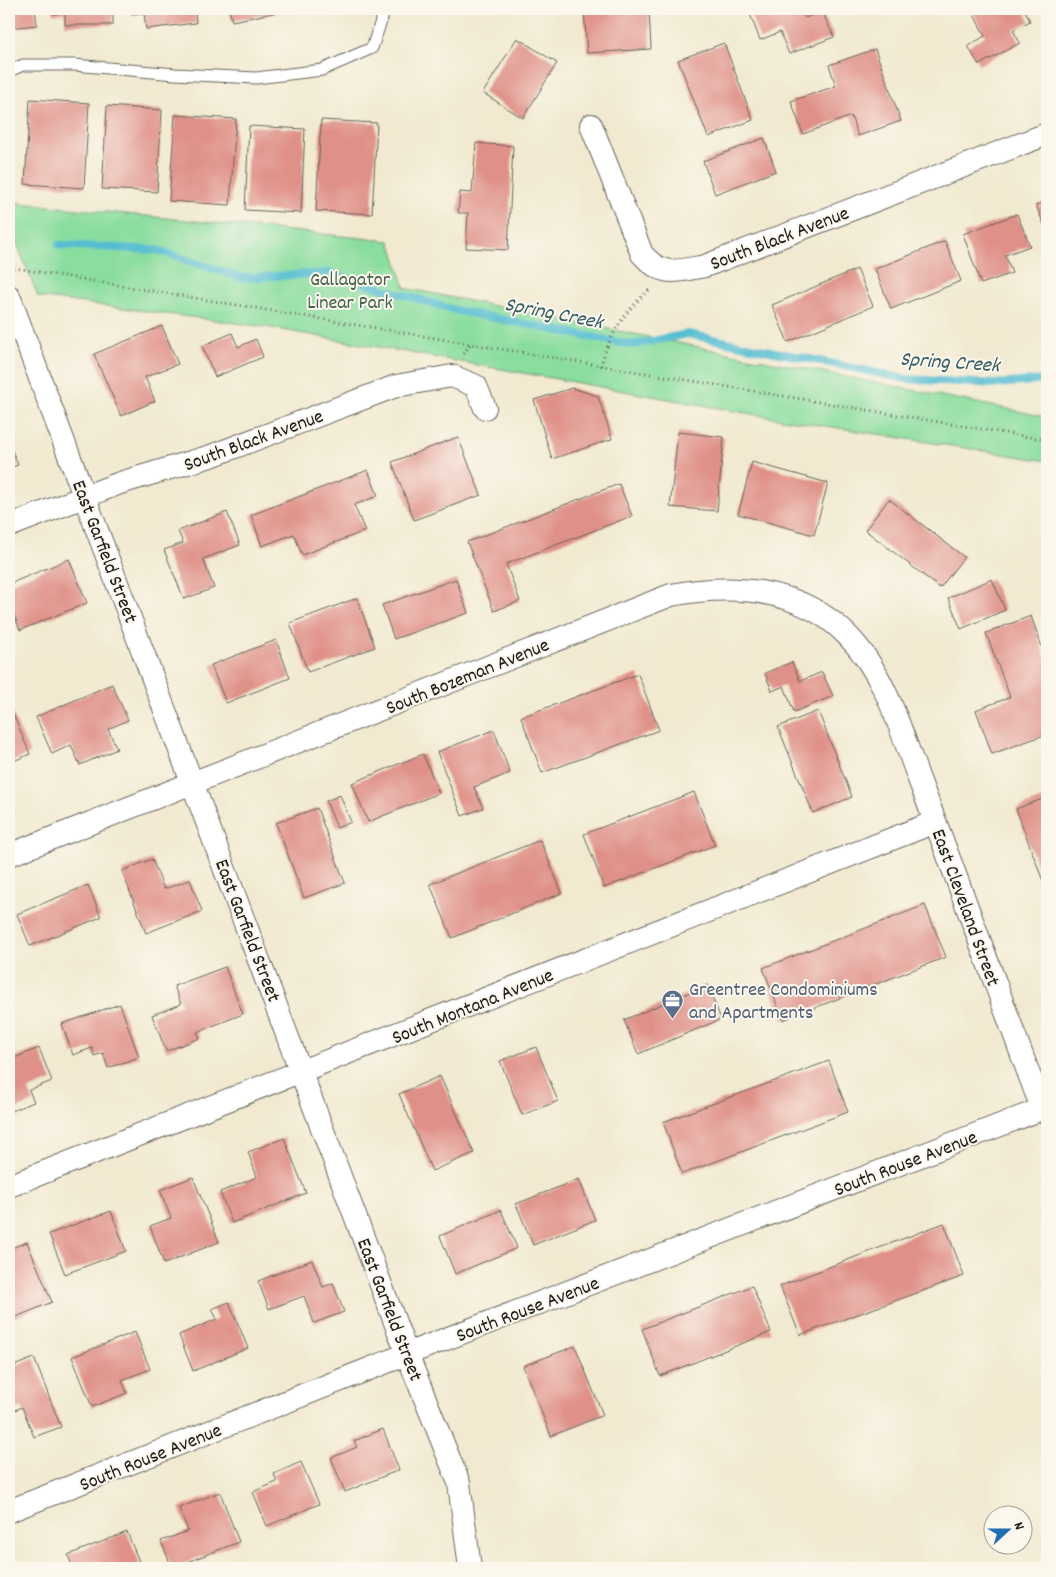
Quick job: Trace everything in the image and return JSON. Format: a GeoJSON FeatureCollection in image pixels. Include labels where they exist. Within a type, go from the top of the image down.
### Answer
{"type":"FeatureCollection","features":[{"type":"Feature","properties":{"kind":"street","name":"South Black Avenue"},"geometry":{"type":"LineString","coordinates":[[591,126],[642,254],[654,267],[671,271],[704,266],[1047,134]]}},
{"type":"Feature","properties":{"kind":"street","name":"East Garfield Street"},"geometry":{"type":"LineString","coordinates":[[9,296],[407,1354],[459,1483],[470,1568]]}},
{"type":"Feature","properties":{"kind":"street","name":"South Black Avenue"},"geometry":{"type":"LineString","coordinates":[[9,526],[120,483],[211,456],[396,386],[452,376],[476,386],[485,408]]}},
{"type":"Feature","properties":{"kind":"street","name":"South Bozeman Avenue"},"geometry":{"type":"LineString","coordinates":[[9,855],[194,784],[631,610],[671,595],[700,590],[728,588],[778,595],[804,605],[826,617],[848,635],[870,662],[890,706]]}},
{"type":"Feature","properties":{"kind":"street","name":"East Cleveland Street"},"geometry":{"type":"LineString","coordinates":[[890,706],[1044,1108]]}},
{"type":"Feature","properties":{"kind":"street","name":"South Montana Avenue"},"geometry":{"type":"LineString","coordinates":[[9,1186],[935,822]]}},
{"type":"Feature","properties":{"kind":"street","name":"South Rouse Avenue"},"geometry":{"type":"LineString","coordinates":[[9,1512],[407,1354],[1044,1108]]}},
{"type":"Feature","properties":{"kind":"lane"},"geometry":{"type":"LineString","coordinates":[[9,71],[23,65],[74,65],[175,74],[256,78],[322,70],[372,48],[385,9]]}},
{"type":"Feature","properties":{"kind":"path"},"geometry":{"type":"LineString","coordinates":[[9,267],[1047,440]]}},
{"type":"Feature","properties":{"kind":"path"},"geometry":{"type":"LineString","coordinates":[[601,366],[606,344],[635,302]]}},
{"type":"Feature","properties":{"kind":"green space","name":"Gallagator Linear Park"},"geometry":{"type":"Polygon","coordinates":[[[9,202],[390,241],[405,288],[1047,417],[1047,461],[763,416],[266,327],[38,297],[9,223],[9,202]]]}},
{"type":"Feature","properties":{"kind":"building"},"geometry":{"type":"Polygon","coordinates":[[[9,9],[35,9],[37,25],[9,28],[9,9]]]}},
{"type":"Feature","properties":{"kind":"building"},"geometry":{"type":"Polygon","coordinates":[[[53,9],[113,9],[113,25],[65,25],[65,13],[53,14],[53,9]]]}},
{"type":"Feature","properties":{"kind":"building"},"geometry":{"type":"Polygon","coordinates":[[[131,9],[195,9],[196,23],[146,29],[144,13],[132,14],[131,9]]]}},
{"type":"Feature","properties":{"kind":"building"},"geometry":{"type":"Polygon","coordinates":[[[229,9],[284,9],[284,11],[232,21],[229,9]]]}},
{"type":"Feature","properties":{"kind":"building"},"geometry":{"type":"Polygon","coordinates":[[[584,9],[649,9],[651,49],[587,53],[584,9]]]}},
{"type":"Feature","properties":{"kind":"building"},"geometry":{"type":"Polygon","coordinates":[[[748,9],[801,9],[805,18],[822,11],[834,37],[789,54],[780,32],[760,40],[748,9]]]}},
{"type":"Feature","properties":{"kind":"building"},"geometry":{"type":"Polygon","coordinates":[[[971,9],[1024,9],[1030,21],[1013,30],[1020,43],[979,65],[968,46],[985,36],[971,9]]]}},
{"type":"Feature","properties":{"kind":"building"},"geometry":{"type":"Polygon","coordinates":[[[517,38],[557,63],[523,118],[483,93],[517,38]]]}},
{"type":"Feature","properties":{"kind":"building"},"geometry":{"type":"Polygon","coordinates":[[[724,43],[753,120],[708,137],[678,60],[724,43]]]}},
{"type":"Feature","properties":{"kind":"building"},"geometry":{"type":"Polygon","coordinates":[[[875,49],[901,121],[858,136],[851,116],[803,134],[791,101],[836,86],[829,65],[875,49]]]}},
{"type":"Feature","properties":{"kind":"building"},"geometry":{"type":"Polygon","coordinates":[[[30,99],[89,103],[84,188],[25,184],[30,99]]]}},
{"type":"Feature","properties":{"kind":"building"},"geometry":{"type":"Polygon","coordinates":[[[107,106],[162,110],[157,192],[102,189],[107,106]]]}},
{"type":"Feature","properties":{"kind":"building"},"geometry":{"type":"Polygon","coordinates":[[[175,115],[236,119],[230,205],[169,201],[175,115]]]}},
{"type":"Feature","properties":{"kind":"building"},"geometry":{"type":"Polygon","coordinates":[[[321,120],[377,123],[372,214],[316,211],[321,120]]]}},
{"type":"Feature","properties":{"kind":"building"},"geometry":{"type":"Polygon","coordinates":[[[249,126],[305,129],[301,213],[245,210],[249,126]]]}},
{"type":"Feature","properties":{"kind":"building"},"geometry":{"type":"Polygon","coordinates":[[[764,138],[776,171],[715,194],[703,161],[764,138]]]}},
{"type":"Feature","properties":{"kind":"building"},"geometry":{"type":"Polygon","coordinates":[[[476,143],[513,146],[508,250],[466,248],[468,213],[458,213],[460,192],[472,193],[476,143]]]}},
{"type":"Feature","properties":{"kind":"building"},"geometry":{"type":"Polygon","coordinates":[[[1047,201],[1047,232],[1036,205],[1047,201]]]}},
{"type":"Feature","properties":{"kind":"building"},"geometry":{"type":"Polygon","coordinates":[[[1017,214],[1030,246],[1005,255],[1012,273],[981,284],[963,234],[1017,214]]]}},
{"type":"Feature","properties":{"kind":"building"},"geometry":{"type":"Polygon","coordinates":[[[945,241],[961,281],[891,309],[875,269],[945,241]]]}},
{"type":"Feature","properties":{"kind":"building"},"geometry":{"type":"Polygon","coordinates":[[[857,269],[873,306],[788,342],[772,305],[857,269]]]}},
{"type":"Feature","properties":{"kind":"building"},"geometry":{"type":"Polygon","coordinates":[[[162,326],[178,364],[145,377],[155,401],[121,416],[94,354],[162,326]]]}},
{"type":"Feature","properties":{"kind":"building"},"geometry":{"type":"Polygon","coordinates":[[[232,333],[238,347],[256,339],[263,357],[215,377],[202,346],[232,333]]]}},
{"type":"Feature","properties":{"kind":"building"},"geometry":{"type":"Polygon","coordinates":[[[572,388],[598,396],[612,439],[552,459],[534,400],[572,388]]]}},
{"type":"Feature","properties":{"kind":"building"},"geometry":{"type":"Polygon","coordinates":[[[678,432],[724,437],[717,511],[670,507],[678,432]]]}},
{"type":"Feature","properties":{"kind":"building"},"geometry":{"type":"Polygon","coordinates":[[[458,437],[481,495],[414,520],[392,462],[458,437]]]}},
{"type":"Feature","properties":{"kind":"building"},"geometry":{"type":"Polygon","coordinates":[[[9,443],[18,465],[9,468],[9,443]]]}},
{"type":"Feature","properties":{"kind":"building"},"geometry":{"type":"Polygon","coordinates":[[[752,462],[828,483],[814,535],[738,514],[752,462]]]}},
{"type":"Feature","properties":{"kind":"building"},"geometry":{"type":"Polygon","coordinates":[[[368,470],[378,496],[354,505],[365,531],[302,555],[294,534],[262,546],[251,515],[368,470]]]}},
{"type":"Feature","properties":{"kind":"building"},"geometry":{"type":"Polygon","coordinates":[[[619,484],[632,516],[506,564],[520,601],[494,611],[467,542],[619,484]]]}},
{"type":"Feature","properties":{"kind":"building"},"geometry":{"type":"Polygon","coordinates":[[[889,499],[964,557],[940,588],[865,530],[889,499]]]}},
{"type":"Feature","properties":{"kind":"building"},"geometry":{"type":"Polygon","coordinates":[[[227,512],[240,545],[203,559],[214,588],[184,599],[164,550],[183,543],[178,531],[227,512]]]}},
{"type":"Feature","properties":{"kind":"building"},"geometry":{"type":"Polygon","coordinates":[[[69,559],[87,603],[20,630],[9,602],[9,584],[69,559]]]}},
{"type":"Feature","properties":{"kind":"building"},"geometry":{"type":"Polygon","coordinates":[[[456,579],[468,613],[394,639],[382,605],[456,579]]]}},
{"type":"Feature","properties":{"kind":"building"},"geometry":{"type":"Polygon","coordinates":[[[992,579],[1005,610],[961,629],[948,598],[992,579]]]}},
{"type":"Feature","properties":{"kind":"building"},"geometry":{"type":"Polygon","coordinates":[[[357,598],[375,647],[308,672],[290,623],[357,598]]]}},
{"type":"Feature","properties":{"kind":"building"},"geometry":{"type":"Polygon","coordinates":[[[1031,616],[1047,661],[1047,734],[992,754],[976,710],[1010,697],[986,633],[1031,616]]]}},
{"type":"Feature","properties":{"kind":"building"},"geometry":{"type":"Polygon","coordinates":[[[276,640],[290,678],[226,703],[211,665],[276,640]]]}},
{"type":"Feature","properties":{"kind":"building"},"geometry":{"type":"Polygon","coordinates":[[[792,662],[800,681],[822,672],[833,696],[794,712],[784,686],[772,691],[765,673],[792,662]]]}},
{"type":"Feature","properties":{"kind":"building"},"geometry":{"type":"Polygon","coordinates":[[[638,674],[659,730],[542,773],[521,717],[638,674]]]}},
{"type":"Feature","properties":{"kind":"building"},"geometry":{"type":"Polygon","coordinates":[[[112,684],[128,720],[108,729],[117,749],[80,765],[71,745],[52,754],[36,717],[112,684]]]}},
{"type":"Feature","properties":{"kind":"building"},"geometry":{"type":"Polygon","coordinates":[[[11,709],[30,754],[9,763],[9,710],[11,709]]]}},
{"type":"Feature","properties":{"kind":"building"},"geometry":{"type":"Polygon","coordinates":[[[818,711],[852,797],[813,813],[778,727],[818,711]]]}},
{"type":"Feature","properties":{"kind":"building"},"geometry":{"type":"Polygon","coordinates":[[[494,730],[510,773],[474,787],[483,808],[462,816],[437,752],[494,730]]]}},
{"type":"Feature","properties":{"kind":"building"},"geometry":{"type":"Polygon","coordinates":[[[423,754],[439,793],[368,822],[352,783],[423,754]]]}},
{"type":"Feature","properties":{"kind":"building"},"geometry":{"type":"Polygon","coordinates":[[[694,792],[715,845],[604,888],[584,834],[694,792]]]}},
{"type":"Feature","properties":{"kind":"building"},"geometry":{"type":"Polygon","coordinates":[[[340,795],[351,822],[337,828],[326,801],[340,795]]]}},
{"type":"Feature","properties":{"kind":"building"},"geometry":{"type":"Polygon","coordinates":[[[1047,797],[1047,879],[1043,881],[1016,809],[1047,797]]]}},
{"type":"Feature","properties":{"kind":"building"},"geometry":{"type":"Polygon","coordinates":[[[317,808],[345,883],[304,898],[276,823],[317,808]]]}},
{"type":"Feature","properties":{"kind":"building"},"geometry":{"type":"Polygon","coordinates":[[[540,840],[562,893],[452,938],[430,884],[540,840]]]}},
{"type":"Feature","properties":{"kind":"building"},"geometry":{"type":"Polygon","coordinates":[[[152,859],[164,889],[190,880],[202,911],[146,933],[122,871],[152,859]]]}},
{"type":"Feature","properties":{"kind":"building"},"geometry":{"type":"Polygon","coordinates":[[[88,885],[101,917],[30,946],[17,914],[88,885]]]}},
{"type":"Feature","properties":{"kind":"building"},"geometry":{"type":"Polygon","coordinates":[[[925,905],[946,957],[783,1020],[763,968],[925,905]]]}},
{"type":"Feature","properties":{"kind":"building"},"geometry":{"type":"Polygon","coordinates":[[[225,967],[243,1014],[197,1032],[200,1038],[166,1051],[152,1015],[181,1004],[174,986],[225,967]]]}},
{"type":"Feature","properties":{"kind":"building","name":"Greentree Condominiums and Apartments"},"geometry":{"type":"Polygon","coordinates":[[[707,985],[721,1019],[638,1054],[624,1020],[707,985]]]}},
{"type":"Feature","properties":{"kind":"building"},"geometry":{"type":"Polygon","coordinates":[[[120,1004],[139,1057],[108,1068],[103,1053],[94,1056],[92,1048],[73,1055],[62,1024],[120,1004]]]}},
{"type":"Feature","properties":{"kind":"building"},"geometry":{"type":"Polygon","coordinates":[[[536,1047],[558,1101],[522,1115],[500,1061],[536,1047]]]}},
{"type":"Feature","properties":{"kind":"building"},"geometry":{"type":"Polygon","coordinates":[[[39,1048],[52,1081],[29,1090],[34,1102],[9,1112],[9,1060],[39,1048]]]}},
{"type":"Feature","properties":{"kind":"building"},"geometry":{"type":"Polygon","coordinates":[[[829,1061],[848,1112],[682,1174],[663,1122],[829,1061]]]}},
{"type":"Feature","properties":{"kind":"building"},"geometry":{"type":"Polygon","coordinates":[[[440,1076],[474,1153],[432,1171],[399,1094],[440,1076]]]}},
{"type":"Feature","properties":{"kind":"building"},"geometry":{"type":"Polygon","coordinates":[[[284,1138],[306,1193],[232,1223],[220,1192],[257,1177],[248,1152],[284,1138]]]}},
{"type":"Feature","properties":{"kind":"building"},"geometry":{"type":"Polygon","coordinates":[[[193,1177],[219,1242],[164,1264],[150,1226],[171,1218],[160,1190],[193,1177]]]}},
{"type":"Feature","properties":{"kind":"building"},"geometry":{"type":"Polygon","coordinates":[[[579,1179],[595,1220],[533,1245],[516,1204],[579,1179]]]}},
{"type":"Feature","properties":{"kind":"building"},"geometry":{"type":"Polygon","coordinates":[[[501,1210],[517,1248],[455,1274],[440,1236],[501,1210]]]}},
{"type":"Feature","properties":{"kind":"building"},"geometry":{"type":"Polygon","coordinates":[[[111,1211],[126,1251],[65,1274],[49,1234],[111,1211]]]}},
{"type":"Feature","properties":{"kind":"building"},"geometry":{"type":"Polygon","coordinates":[[[944,1223],[964,1276],[800,1335],[780,1286],[944,1223]]]}},
{"type":"Feature","properties":{"kind":"building"},"geometry":{"type":"Polygon","coordinates":[[[27,1242],[52,1302],[9,1320],[9,1249],[27,1242]]]}},
{"type":"Feature","properties":{"kind":"building"},"geometry":{"type":"Polygon","coordinates":[[[312,1260],[323,1287],[333,1283],[344,1312],[314,1323],[304,1296],[269,1309],[258,1281],[312,1260]]]}},
{"type":"Feature","properties":{"kind":"building"},"geometry":{"type":"Polygon","coordinates":[[[752,1286],[771,1332],[660,1376],[642,1329],[752,1286]]]}},
{"type":"Feature","properties":{"kind":"building"},"geometry":{"type":"Polygon","coordinates":[[[229,1302],[248,1348],[193,1371],[179,1335],[217,1319],[212,1309],[229,1302]]]}},
{"type":"Feature","properties":{"kind":"building"},"geometry":{"type":"Polygon","coordinates":[[[135,1332],[150,1369],[122,1380],[127,1393],[92,1407],[72,1357],[135,1332]]]}},
{"type":"Feature","properties":{"kind":"building"},"geometry":{"type":"Polygon","coordinates":[[[575,1346],[603,1415],[551,1436],[523,1366],[575,1346]]]}},
{"type":"Feature","properties":{"kind":"building"},"geometry":{"type":"Polygon","coordinates":[[[34,1358],[61,1427],[34,1437],[22,1407],[9,1413],[9,1368],[34,1358]]]}},
{"type":"Feature","properties":{"kind":"building"},"geometry":{"type":"Polygon","coordinates":[[[383,1429],[399,1470],[345,1492],[331,1458],[357,1447],[354,1441],[383,1429]]]}},
{"type":"Feature","properties":{"kind":"building"},"geometry":{"type":"Polygon","coordinates":[[[301,1462],[319,1504],[267,1526],[253,1492],[277,1482],[274,1474],[301,1462]]]}},
{"type":"Feature","properties":{"kind":"building"},"geometry":{"type":"Polygon","coordinates":[[[220,1492],[239,1542],[172,1568],[161,1541],[188,1531],[179,1508],[220,1492]]]}},
{"type":"Feature","properties":{"kind":"building"},"geometry":{"type":"Polygon","coordinates":[[[127,1532],[140,1564],[128,1568],[73,1568],[68,1555],[127,1532]]]}},
{"type":"Feature","properties":{"kind":"waterway","name":"Spring Creek"},"geometry":{"type":"LineString","coordinates":[[59,245],[157,250],[241,278],[328,273],[459,311],[632,345],[688,334],[906,379],[995,384],[1047,380]]}},
{"type":"Feature","properties":{"kind":"place","name":"Greentree Condominiums and Apartments"},"geometry":{"type":"Point","coordinates":[673,1019]}}]}
